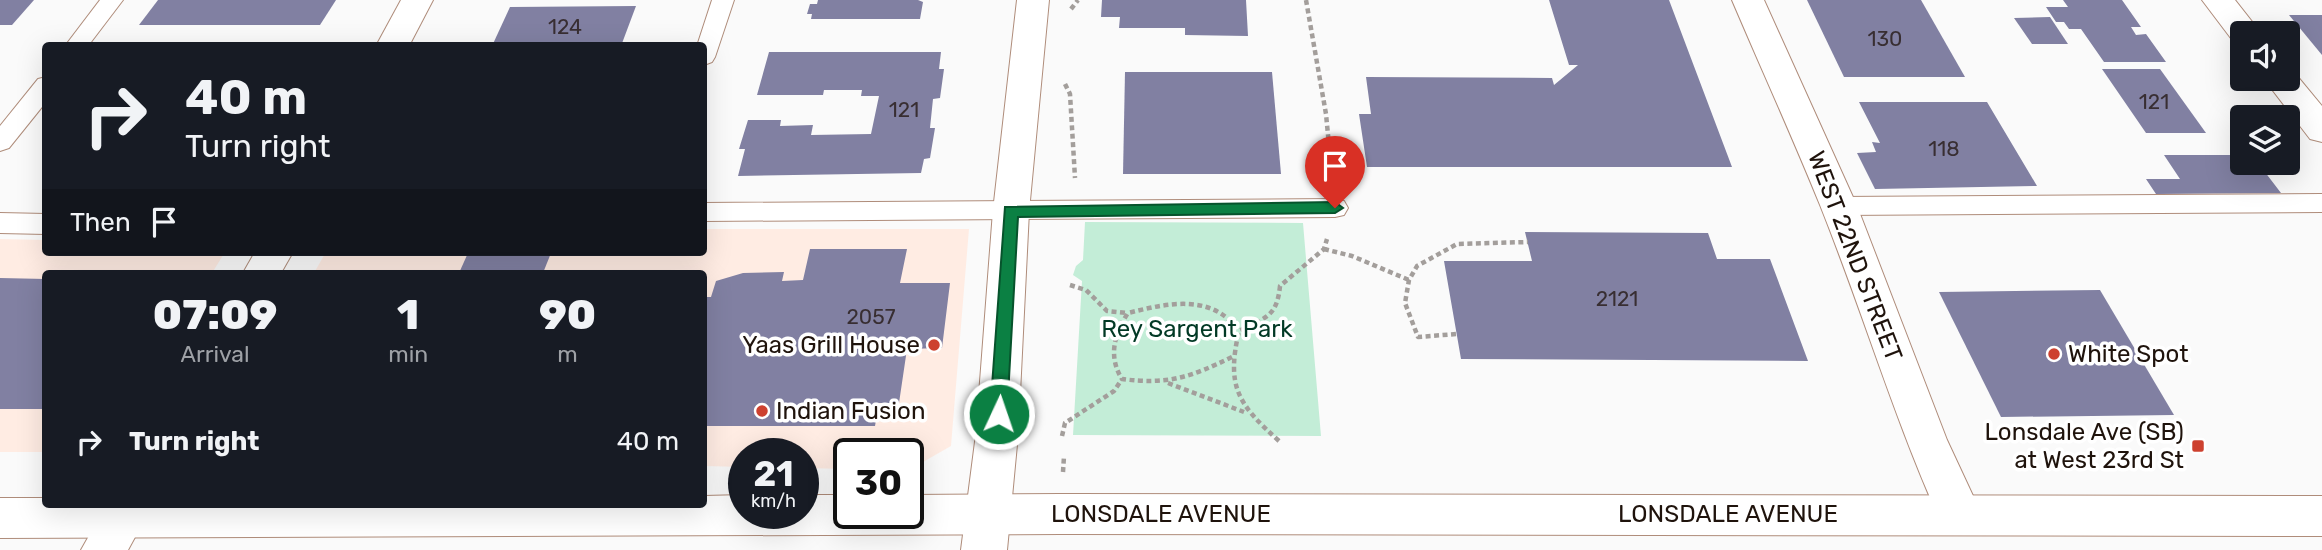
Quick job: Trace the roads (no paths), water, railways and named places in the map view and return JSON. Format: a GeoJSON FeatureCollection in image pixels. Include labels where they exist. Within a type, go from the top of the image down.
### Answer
{"type":"FeatureCollection","features":[{"type":"Feature","properties":{"kind":"main road"},"geometry":{"type":"LineString","coordinates":[[394,42],[417,0]]}},
{"type":"Feature","properties":{"kind":"main road"},"geometry":{"type":"LineString","coordinates":[[986,532],[998,424],[1011,211],[1033,0]]}},
{"type":"Feature","properties":{"kind":"main road","name":"WEST 22ND STREET"},"geometry":{"type":"LineString","coordinates":[[1748,0],[1839,206],[1926,440],[1959,513]]}},
{"type":"Feature","properties":{"kind":"main road"},"geometry":{"type":"LineString","coordinates":[[2218,0],[2235,21]]}},
{"type":"Feature","properties":{"kind":"main road"},"geometry":{"type":"LineString","coordinates":[[2291,91],[2322,130]]}},
{"type":"Feature","properties":{"kind":"main road","name":"LONSDALE AVENUE"},"geometry":{"type":"LineString","coordinates":[[0,518],[119,524],[986,532],[1959,513],[2322,516]]}},
{"type":"Feature","properties":{"kind":"lane"},"geometry":{"type":"LineString","coordinates":[[79,42],[112,0]]}},
{"type":"Feature","properties":{"kind":"lane"},"geometry":{"type":"LineString","coordinates":[[707,48],[723,0]]}},
{"type":"Feature","properties":{"kind":"lane"},"geometry":{"type":"LineString","coordinates":[[0,142],[42,90]]}},
{"type":"Feature","properties":{"kind":"lane"},"geometry":{"type":"LineString","coordinates":[[1839,206],[2322,203]]}},
{"type":"Feature","properties":{"kind":"lane"},"geometry":{"type":"LineString","coordinates":[[707,212],[1335,208]]}},
{"type":"Feature","properties":{"kind":"lane"},"geometry":{"type":"LineString","coordinates":[[0,223],[42,224]]}},
{"type":"Feature","properties":{"kind":"place","name":"Yaas Grill House"},"geometry":{"type":"Point","coordinates":[934,345]}},
{"type":"Feature","properties":{"kind":"place","name":"White Spot"},"geometry":{"type":"Point","coordinates":[2054,354]}},
{"type":"Feature","properties":{"kind":"place","name":"Indian Fusion"},"geometry":{"type":"Point","coordinates":[762,411]}},
{"type":"Feature","properties":{"kind":"place","name":"Lonsdale Ave (SB) at West 23rd St"},"geometry":{"type":"Point","coordinates":[2198,446]}},
{"type":"Feature","properties":{"kind":"park label","name":"Rey Sargent Park"},"geometry":{"type":"Point","coordinates":[1197,329]}}]}
